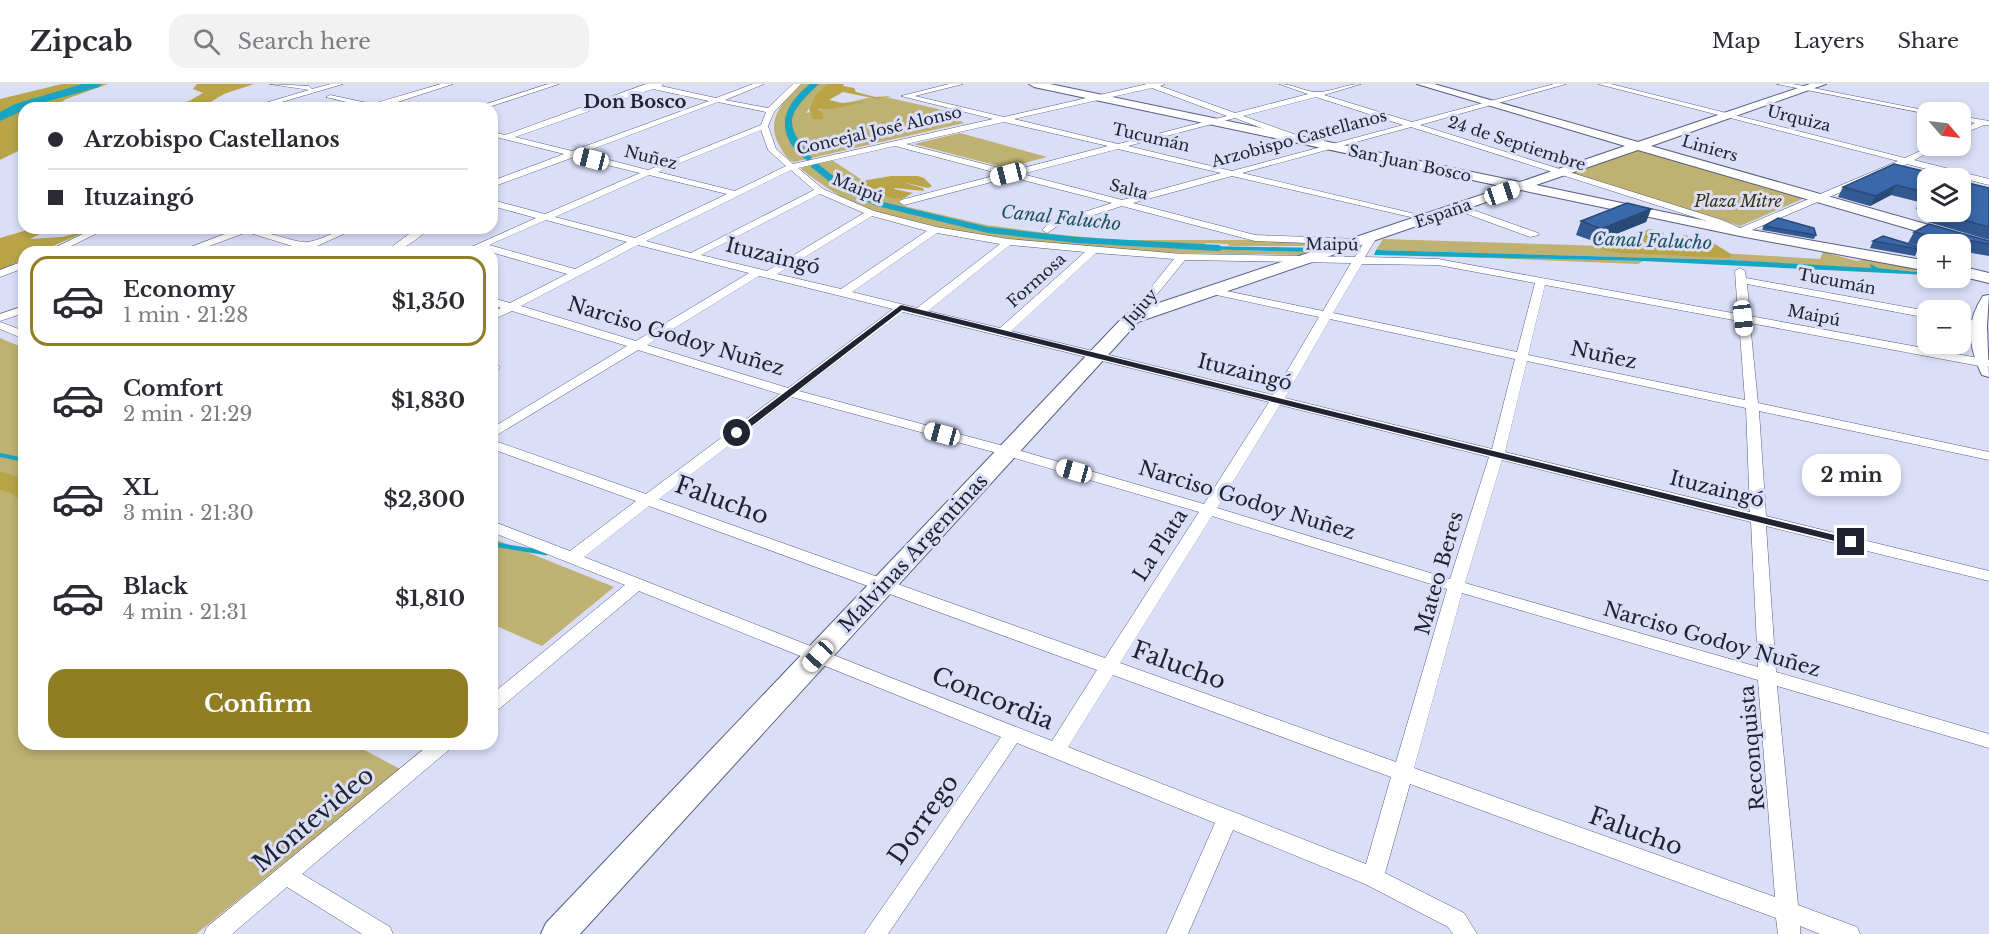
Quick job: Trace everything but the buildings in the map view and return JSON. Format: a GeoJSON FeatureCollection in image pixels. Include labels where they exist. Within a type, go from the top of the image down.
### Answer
{"type":"FeatureCollection","features":[{"type":"Feature","properties":{"kind":"street"},"geometry":{"type":"LineString","coordinates":[[274,84],[320,89]]}},
{"type":"Feature","properties":{"kind":"street"},"geometry":{"type":"LineString","coordinates":[[273,102],[339,84]]}},
{"type":"Feature","properties":{"kind":"street"},"geometry":{"type":"LineString","coordinates":[[389,102],[449,84]]}},
{"type":"Feature","properties":{"kind":"street"},"geometry":{"type":"LineString","coordinates":[[497,102],[555,84]]}},
{"type":"Feature","properties":{"kind":"street"},"geometry":{"type":"LineString","coordinates":[[639,84],[656,85],[770,111]]}},
{"type":"Feature","properties":{"kind":"street"},"geometry":{"type":"LineString","coordinates":[[498,182],[760,84]]}},
{"type":"Feature","properties":{"kind":"street"},"geometry":{"type":"LineString","coordinates":[[479,246],[647,173],[764,126],[770,111],[797,84]]}},
{"type":"Feature","properties":{"kind":"street","name":"Tucumán"},"geometry":{"type":"LineString","coordinates":[[958,84],[905,96],[1425,219]]}},
{"type":"Feature","properties":{"kind":"street","name":"San Juan Bosco"},"geometry":{"type":"LineString","coordinates":[[1034,84],[1740,232],[1917,264]]}},
{"type":"Feature","properties":{"kind":"street","name":"24 de Septiembre"},"geometry":{"type":"LineString","coordinates":[[1283,84],[1719,222],[1740,232]]}},
{"type":"Feature","properties":{"kind":"street"},"geometry":{"type":"LineString","coordinates":[[904,201],[1218,122],[1358,84]]}},
{"type":"Feature","properties":{"kind":"street","name":"Liniers"},"geometry":{"type":"LineString","coordinates":[[1422,84],[1989,247]]}},
{"type":"Feature","properties":{"kind":"street","name":"Arzobispo Castellanos"},"geometry":{"type":"LineString","coordinates":[[1047,230],[1053,225],[1122,203],[1562,84]]}},
{"type":"Feature","properties":{"kind":"street","name":"Urquiza"},"geometry":{"type":"LineString","coordinates":[[1602,84],[1989,182]]}},
{"type":"Feature","properties":{"kind":"street"},"geometry":{"type":"LineString","coordinates":[[1780,84],[1917,110]]}},
{"type":"Feature","properties":{"kind":"street","name":"España"},"geometry":{"type":"LineString","coordinates":[[1132,318],[1821,84]]}},
{"type":"Feature","properties":{"kind":"street"},"geometry":{"type":"LineString","coordinates":[[498,140],[656,85]]}},
{"type":"Feature","properties":{"kind":"street"},"geometry":{"type":"LineString","coordinates":[[1153,85],[1305,141]]}},
{"type":"Feature","properties":{"kind":"street","name":"Concejal José Alonso"},"geometry":{"type":"LineString","coordinates":[[498,314],[637,241],[791,167],[1153,85]]}},
{"type":"Feature","properties":{"kind":"street"},"geometry":{"type":"LineString","coordinates":[[330,97],[351,102]]}},
{"type":"Feature","properties":{"kind":"street"},"geometry":{"type":"LineString","coordinates":[[1971,120],[1986,123]]}},
{"type":"Feature","properties":{"kind":"street"},"geometry":{"type":"LineString","coordinates":[[1971,129],[1986,123]]}},
{"type":"Feature","properties":{"kind":"street","name":"Maipú"},"geometry":{"type":"LineString","coordinates":[[764,126],[772,150],[820,191],[871,213],[935,231],[1008,243],[1182,257],[1438,262],[1987,365]]}},
{"type":"Feature","properties":{"kind":"street","name":"Nuñez"},"geometry":{"type":"LineString","coordinates":[[498,135],[733,194]]}},
{"type":"Feature","properties":{"kind":"street","name":"Salta"},"geometry":{"type":"LineString","coordinates":[[894,143],[1255,238],[1365,240]]}},
{"type":"Feature","properties":{"kind":"street"},"geometry":{"type":"LineString","coordinates":[[1740,232],[1917,156]]}},
{"type":"Feature","properties":{"kind":"street"},"geometry":{"type":"LineString","coordinates":[[692,256],[802,198],[820,191]]}},
{"type":"Feature","properties":{"kind":"street","name":"Ituzaingó"},"geometry":{"type":"LineString","coordinates":[[498,204],[763,274],[1989,576]]}},
{"type":"Feature","properties":{"kind":"street"},"geometry":{"type":"LineString","coordinates":[[1459,208],[1534,235]]}},
{"type":"Feature","properties":{"kind":"street"},"geometry":{"type":"LineString","coordinates":[[498,430],[636,346],[871,213]]}},
{"type":"Feature","properties":{"kind":"street"},"geometry":{"type":"LineString","coordinates":[[843,293],[935,231]]}},
{"type":"Feature","properties":{"kind":"street"},"geometry":{"type":"LineString","coordinates":[[64,246],[90,234]]}},
{"type":"Feature","properties":{"kind":"street"},"geometry":{"type":"LineString","coordinates":[[202,246],[239,234]]}},
{"type":"Feature","properties":{"kind":"street"},"geometry":{"type":"LineString","coordinates":[[266,234],[307,246],[337,234]]}},
{"type":"Feature","properties":{"kind":"street"},"geometry":{"type":"LineString","coordinates":[[399,246],[417,234]]}},
{"type":"Feature","properties":{"kind":"street","name":"La Plata"},"geometry":{"type":"LineString","coordinates":[[1056,750],[1277,400],[1359,261],[1365,240]]}},
{"type":"Feature","properties":{"kind":"street"},"geometry":{"type":"LineString","coordinates":[[919,312],[1008,243]]}},
{"type":"Feature","properties":{"kind":"street"},"geometry":{"type":"LineString","coordinates":[[498,251],[577,273]]}},
{"type":"Feature","properties":{"kind":"street","name":"Formosa"},"geometry":{"type":"LineString","coordinates":[[1002,333],[1092,251]]}},
{"type":"Feature","properties":{"kind":"street","name":"Jujuy"},"geometry":{"type":"LineString","coordinates":[[1096,356],[1132,318],[1182,257]]}},
{"type":"Feature","properties":{"kind":"street"},"geometry":{"type":"LineString","coordinates":[[0,274],[18,266]]}},
{"type":"Feature","properties":{"kind":"street"},"geometry":{"type":"LineString","coordinates":[[1971,274],[1989,278]]}},
{"type":"Feature","properties":{"kind":"street","name":"Tucumán"},"geometry":{"type":"LineString","coordinates":[[1741,275],[1917,313]]}},
{"type":"Feature","properties":{"kind":"street","name":"Reconquista"},"geometry":{"type":"LineString","coordinates":[[1741,275],[1752,406],[1767,677],[1789,934]]}},
{"type":"Feature","properties":{"kind":"street","name":"Mateo Beres"},"geometry":{"type":"LineString","coordinates":[[1372,877],[1404,774],[1456,586],[1497,455],[1541,280]]}},
{"type":"Feature","properties":{"kind":"street","name":"Nuñez"},"geometry":{"type":"LineString","coordinates":[[1212,291],[1989,456]]}},
{"type":"Feature","properties":{"kind":"street"},"geometry":{"type":"LineString","coordinates":[[1971,320],[1989,300]]}},
{"type":"Feature","properties":{"kind":"street","name":"Narciso Godoy Nuñez"},"geometry":{"type":"LineString","coordinates":[[498,303],[791,393],[1006,451],[1456,586],[1989,741]]}},
{"type":"Feature","properties":{"kind":"street"},"geometry":{"type":"LineString","coordinates":[[573,557],[901,308]]}},
{"type":"Feature","properties":{"kind":"street"},"geometry":{"type":"LineString","coordinates":[[2,323],[18,313]]}},
{"type":"Feature","properties":{"kind":"street"},"geometry":{"type":"LineString","coordinates":[[2,323],[18,321]]}},
{"type":"Feature","properties":{"kind":"street"},"geometry":{"type":"LineString","coordinates":[[2,323],[18,332]]}},
{"type":"Feature","properties":{"kind":"street"},"geometry":{"type":"LineString","coordinates":[[1971,326],[1987,365]]}},
{"type":"Feature","properties":{"kind":"street","name":"Malvinas Argentinas"},"geometry":{"type":"LineString","coordinates":[[558,934],[1096,356]]}},
{"type":"Feature","properties":{"kind":"street","name":"Falucho"},"geometry":{"type":"LineString","coordinates":[[498,446],[1849,934]]}},
{"type":"Feature","properties":{"kind":"street","name":"Concordia"},"geometry":{"type":"LineString","coordinates":[[498,528],[1372,877],[1456,920],[1466,934]]}},
{"type":"Feature","properties":{"kind":"street"},"geometry":{"type":"LineString","coordinates":[[498,699],[636,585]]}},
{"type":"Feature","properties":{"kind":"street","name":"Dorrego"},"geometry":{"type":"LineString","coordinates":[[875,934],[1014,733]]}},
{"type":"Feature","properties":{"kind":"street","name":"Montevideo"},"geometry":{"type":"LineString","coordinates":[[215,934],[437,750]]}},
{"type":"Feature","properties":{"kind":"street"},"geometry":{"type":"LineString","coordinates":[[1177,934],[1228,818]]}},
{"type":"Feature","properties":{"kind":"street"},"geometry":{"type":"LineString","coordinates":[[285,875],[382,934]]}},
{"type":"Feature","properties":{"kind":"green space"},"geometry":{"type":"Polygon","coordinates":[[[800,84],[832,84],[817,96],[806,113],[867,98],[886,97],[964,115],[955,118],[964,123],[794,162],[787,158],[781,148],[775,136],[774,127],[782,104],[800,84]]]}},
{"type":"Feature","properties":{"kind":"green space"},"geometry":{"type":"Polygon","coordinates":[[[960,133],[1047,157],[1006,168],[914,144],[960,133]]]}},
{"type":"Feature","properties":{"kind":"green space","name":"Plaza Mitre"},"geometry":{"type":"Polygon","coordinates":[[[1640,149],[1807,197],[1740,226],[1572,173],[1640,149]]]}},
{"type":"Feature","properties":{"kind":"green space"},"geometry":{"type":"Polygon","coordinates":[[[832,160],[868,184],[901,197],[903,205],[986,225],[1116,240],[1278,240],[1326,246],[1229,246],[1228,244],[1206,243],[1198,249],[1312,252],[1303,255],[1159,252],[1063,247],[968,233],[868,210],[833,192],[801,169],[804,166],[832,160]]]}},
{"type":"Feature","properties":{"kind":"green space"},"geometry":{"type":"Polygon","coordinates":[[[1383,239],[1604,246],[1820,259],[1823,252],[1857,261],[1866,259],[1891,265],[1917,267],[1917,272],[1877,268],[1871,265],[1870,269],[1730,260],[1376,250],[1383,239]]]}},
{"type":"Feature","properties":{"kind":"green space"},"geometry":{"type":"Polygon","coordinates":[[[1437,256],[1643,261],[1638,264],[1437,256]]]}},
{"type":"Feature","properties":{"kind":"green space"},"geometry":{"type":"Polygon","coordinates":[[[0,338],[18,346],[18,750],[364,750],[400,769],[196,934],[0,934],[0,338]]]}},
{"type":"Feature","properties":{"kind":"green space"},"geometry":{"type":"Polygon","coordinates":[[[498,540],[614,587],[542,646],[498,627],[498,540]]]}},
{"type":"Feature","properties":{"kind":"shaded area"},"geometry":{"type":"Polygon","coordinates":[[[62,84],[108,84],[62,102],[18,102],[18,151],[0,160],[0,99],[62,84]]]}},
{"type":"Feature","properties":{"kind":"shaded area"},"geometry":{"type":"Polygon","coordinates":[[[197,84],[254,84],[224,94],[211,102],[185,102],[203,93],[193,89],[197,84]]]}},
{"type":"Feature","properties":{"kind":"shaded area"},"geometry":{"type":"Polygon","coordinates":[[[828,84],[844,84],[843,86],[854,88],[856,92],[875,97],[892,96],[877,99],[843,92],[829,100],[842,103],[866,101],[833,109],[818,109],[822,112],[823,119],[813,119],[809,109],[817,93],[828,84]]]}},
{"type":"Feature","properties":{"kind":"shaded area"},"geometry":{"type":"Polygon","coordinates":[[[891,176],[918,176],[924,178],[932,186],[928,188],[902,182],[923,188],[924,191],[895,188],[913,193],[903,199],[896,199],[880,193],[862,181],[891,176]]]}},
{"type":"Feature","properties":{"kind":"shaded area"},"geometry":{"type":"Polygon","coordinates":[[[1650,229],[1664,233],[1654,240],[1661,246],[1669,248],[1677,245],[1686,240],[1682,236],[1684,235],[1710,241],[1731,254],[1730,258],[1602,250],[1602,247],[1650,229]]]}},
{"type":"Feature","properties":{"kind":"shaded area"},"geometry":{"type":"Polygon","coordinates":[[[18,233],[40,234],[30,239],[80,234],[53,246],[18,246],[18,262],[0,270],[0,238],[18,233]]]}},
{"type":"Feature","properties":{"kind":"shaded area"},"geometry":{"type":"Polygon","coordinates":[[[0,471],[18,477],[18,498],[9,492],[0,490],[0,471]]]}},
{"type":"Feature","properties":{"kind":"water"},"geometry":{"type":"Polygon","coordinates":[[[1201,246],[1324,248],[1312,252],[1197,249],[1201,246]]]}},
{"type":"Feature","properties":{"kind":"water"},"geometry":{"type":"Polygon","coordinates":[[[1376,250],[1730,260],[1871,268],[1870,264],[1878,268],[1917,272],[1917,274],[1643,261],[1374,255],[1376,250]]]}},
{"type":"Feature","properties":{"kind":"waterway"},"geometry":{"type":"LineString","coordinates":[[36,102],[95,84]]}},
{"type":"Feature","properties":{"kind":"waterway","name":"Canal Falucho"},"geometry":{"type":"LineString","coordinates":[[808,158],[798,149],[792,139],[788,120],[796,101],[815,84]]}},
{"type":"Feature","properties":{"kind":"waterway"},"geometry":{"type":"LineString","coordinates":[[0,117],[18,108]]}},
{"type":"Feature","properties":{"kind":"waterway","name":"Canal Falucho"},"geometry":{"type":"LineString","coordinates":[[814,165],[843,188],[880,204],[988,230],[1077,240],[1219,248]]}},
{"type":"Feature","properties":{"kind":"waterway"},"geometry":{"type":"LineString","coordinates":[[0,455],[18,459]]}},
{"type":"Feature","properties":{"kind":"waterway"},"geometry":{"type":"LineString","coordinates":[[498,545],[546,553]]}},
{"type":"Feature","properties":{"kind":"district","name":"Don Bosco"},"geometry":{"type":"Point","coordinates":[635,102]}},
{"type":"Feature","properties":{"kind":"route"},"geometry":{"type":"LineString","coordinates":[[737,433],[901,308],[1851,542]]}}]}
